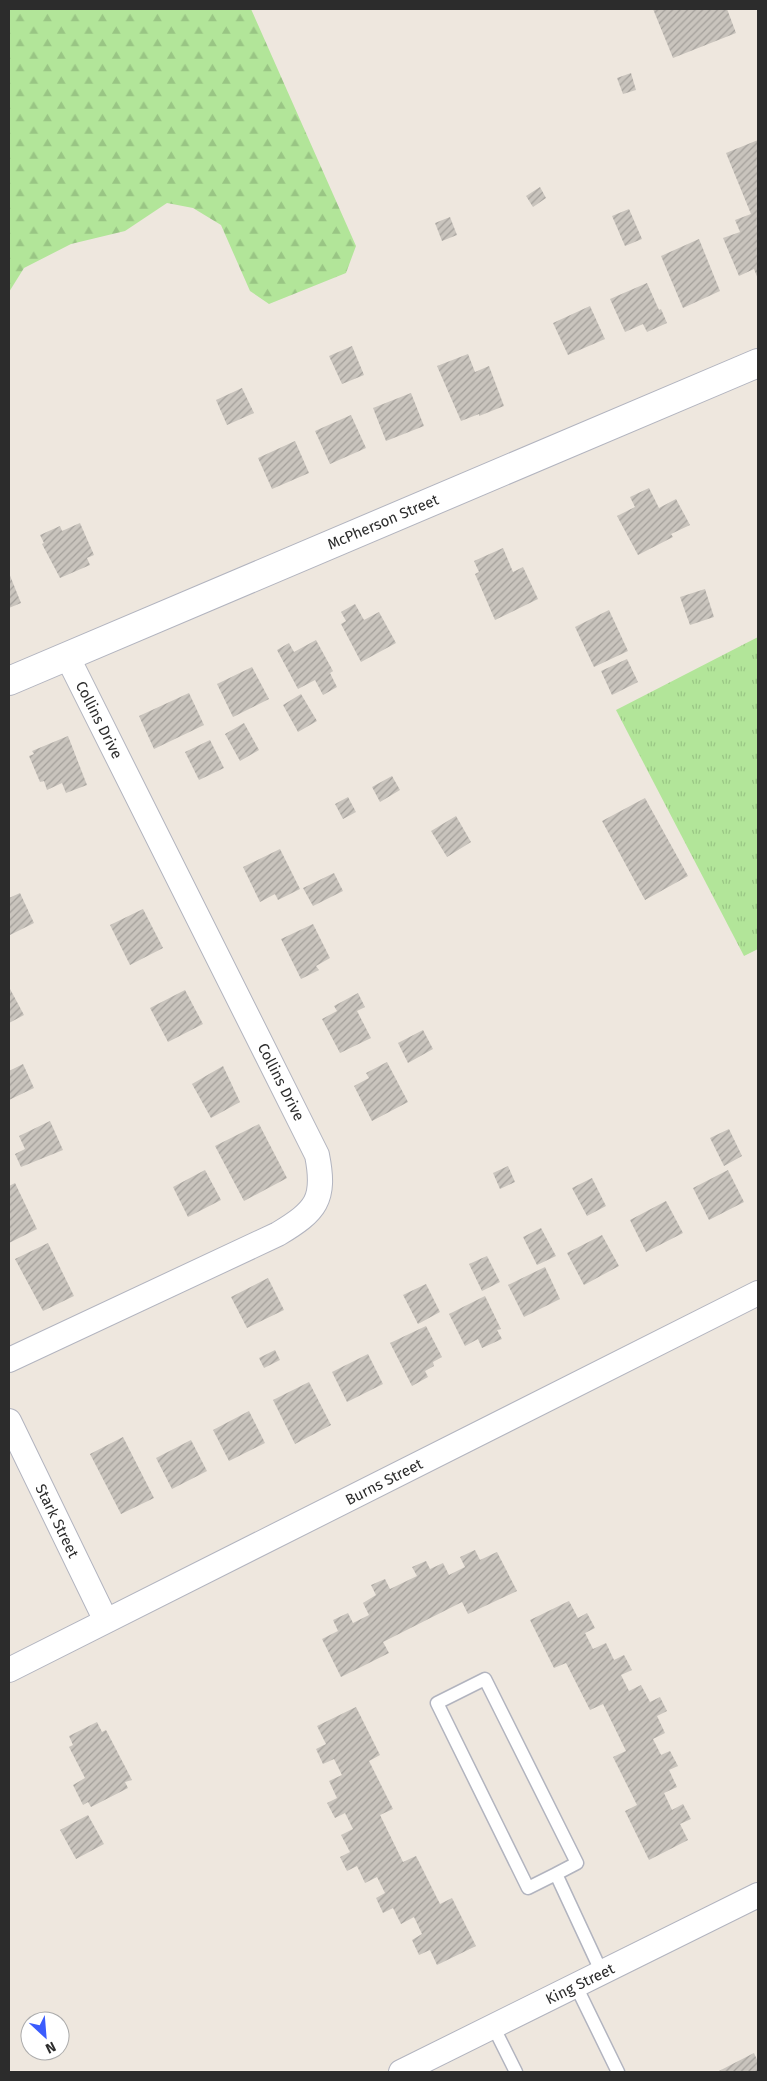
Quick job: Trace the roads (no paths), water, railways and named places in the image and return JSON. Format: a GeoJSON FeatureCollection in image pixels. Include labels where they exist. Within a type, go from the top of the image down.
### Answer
{"type":"FeatureCollection","features":[{"type":"Feature","properties":{"kind":"street","name":"McPherson Street"},"geometry":{"type":"LineString","coordinates":[[9,681],[758,363]]}},
{"type":"Feature","properties":{"kind":"street","name":"Collins Drive"},"geometry":{"type":"LineString","coordinates":[[9,1360],[278,1234],[302,1220],[314,1205],[320,1190],[322,1177],[317,1155],[67,656]]}},
{"type":"Feature","properties":{"kind":"street","name":"Burns Street"},"geometry":{"type":"LineString","coordinates":[[9,1670],[758,1293]]}},
{"type":"Feature","properties":{"kind":"street","name":"Stark Street"},"geometry":{"type":"LineString","coordinates":[[9,1421],[106,1621]]}},
{"type":"Feature","properties":{"kind":"street","name":"King Street"},"geometry":{"type":"LineString","coordinates":[[401,2072],[758,1895]]}},
{"type":"Feature","properties":{"kind":"lane"},"geometry":{"type":"LineString","coordinates":[[485,1679],[577,1864],[556,1874],[528,1888],[437,1703],[485,1679]]}},
{"type":"Feature","properties":{"kind":"lane"},"geometry":{"type":"LineString","coordinates":[[556,1874],[602,1973]]}},
{"type":"Feature","properties":{"kind":"lane"},"geometry":{"type":"LineString","coordinates":[[576,1986],[618,2072]]}},
{"type":"Feature","properties":{"kind":"lane"},"geometry":{"type":"LineString","coordinates":[[493,2026],[516,2072]]}}]}
